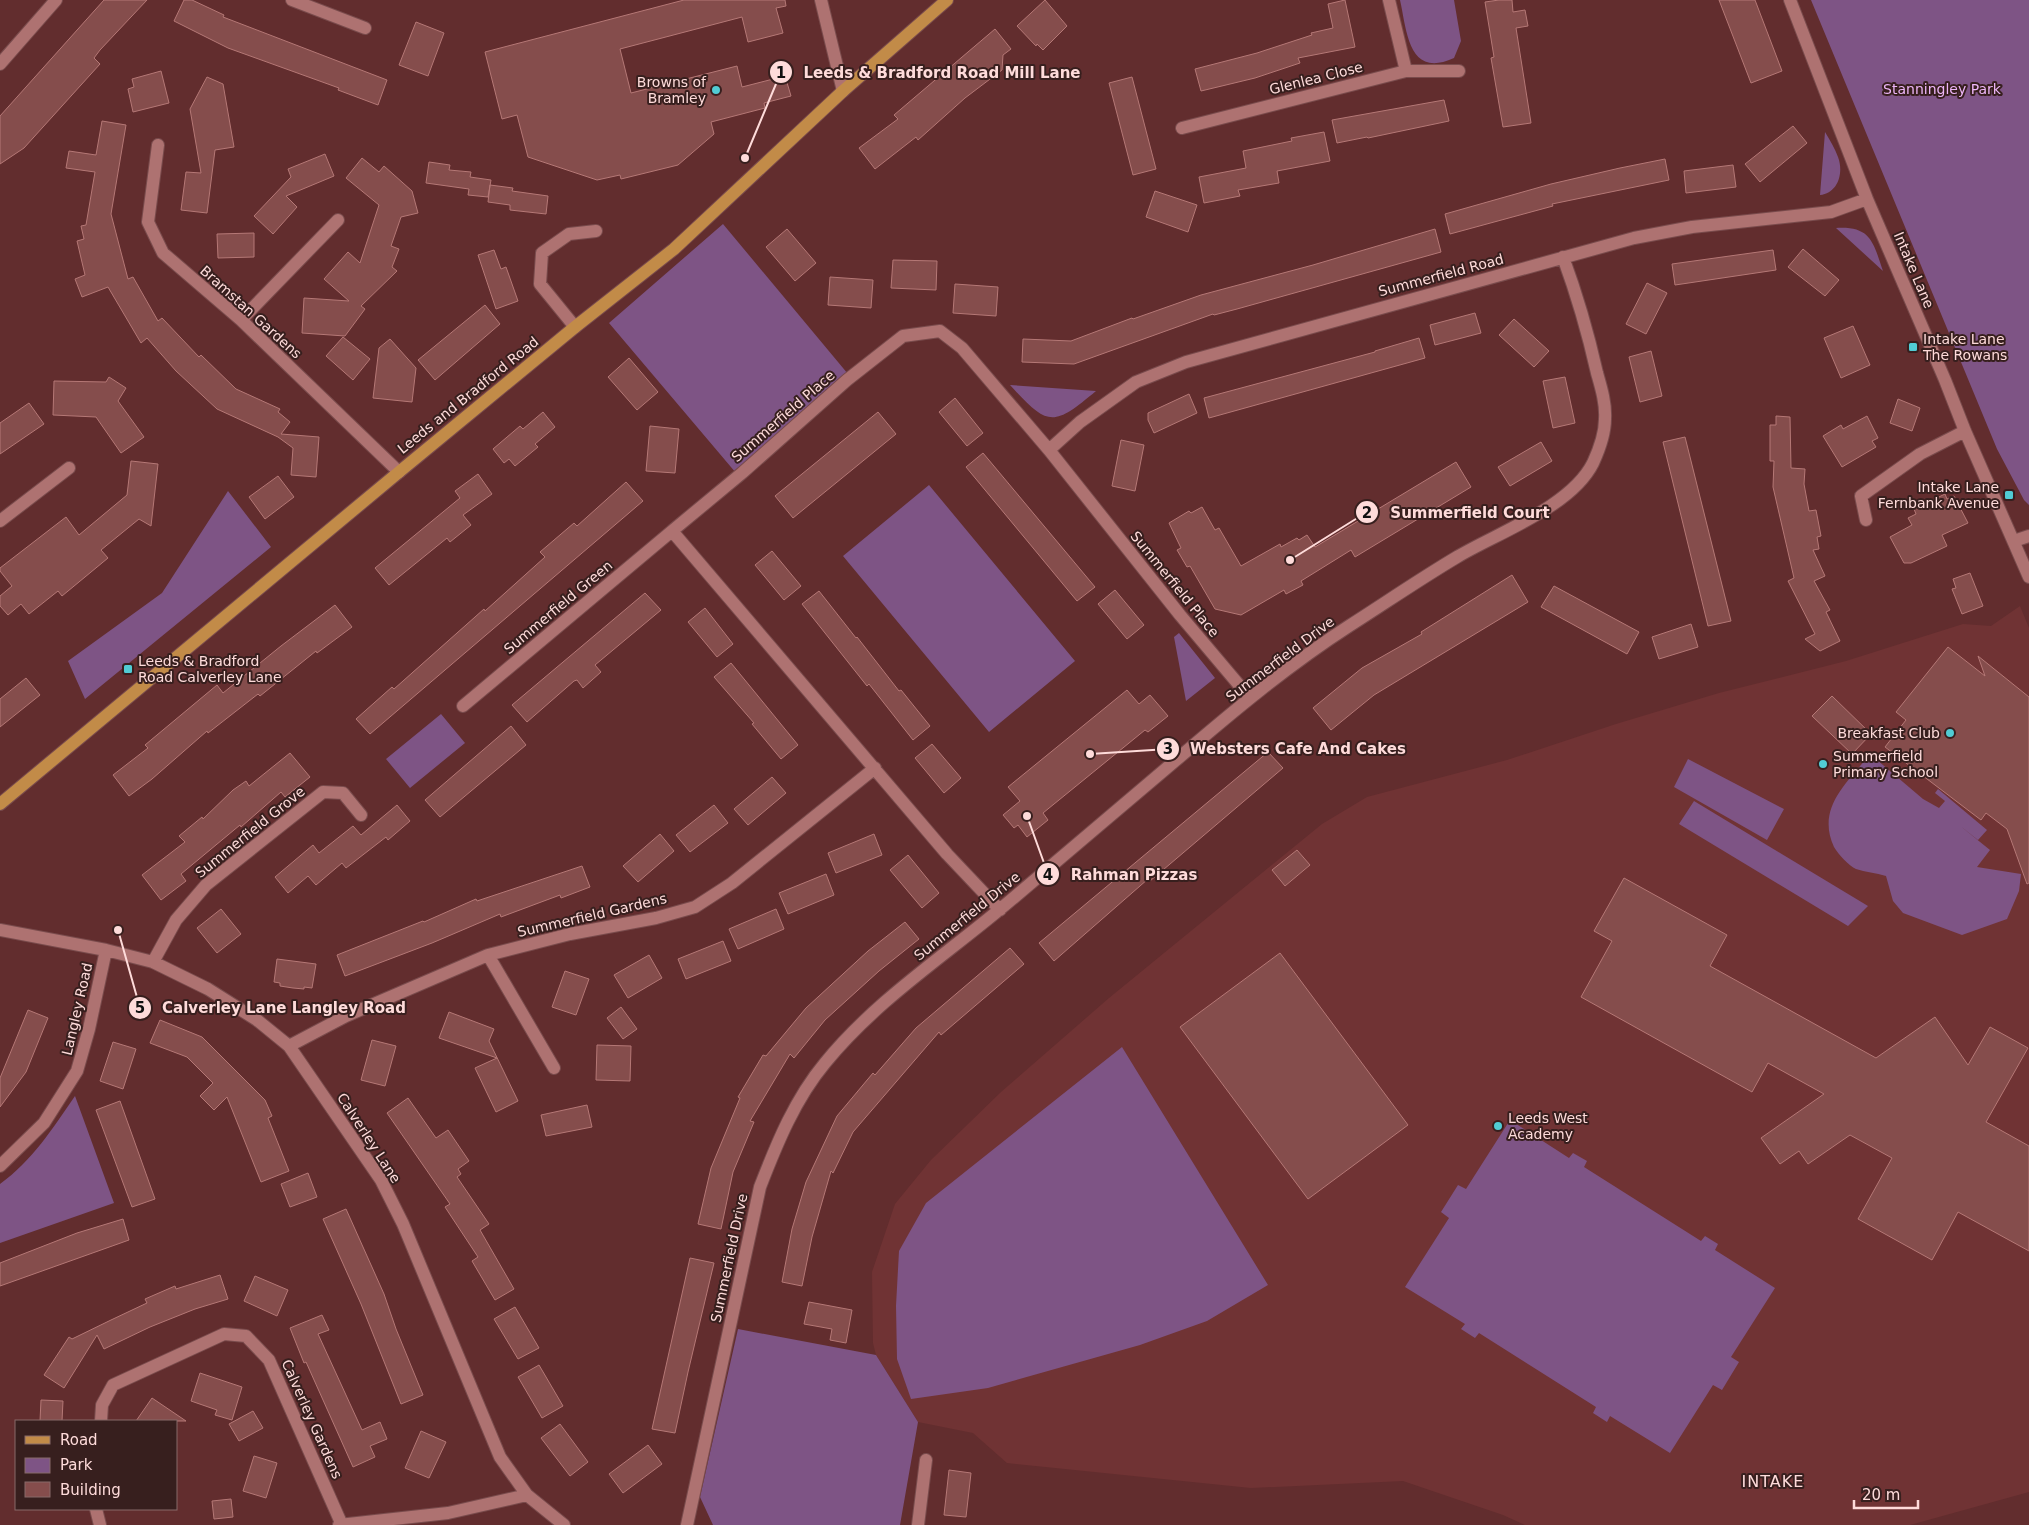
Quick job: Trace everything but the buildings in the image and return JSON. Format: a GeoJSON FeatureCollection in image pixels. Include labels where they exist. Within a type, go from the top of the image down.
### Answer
{"type":"FeatureCollection","features":[{"type":"Feature","properties":{"kind":"main road","name":"Leeds and Bradford Road"},"geometry":{"type":"LineString","coordinates":[[0,804],[574,327],[674,249],[843,91],[947,0]]}},
{"type":"Feature","properties":{"kind":"street"},"geometry":{"type":"LineString","coordinates":[[0,64],[56,0]]}},
{"type":"Feature","properties":{"kind":"street"},"geometry":{"type":"LineString","coordinates":[[292,0],[365,28]]}},
{"type":"Feature","properties":{"kind":"street"},"geometry":{"type":"LineString","coordinates":[[821,0],[843,91]]}},
{"type":"Feature","properties":{"kind":"street"},"geometry":{"type":"LineString","coordinates":[[1389,0],[1406,71]]}},
{"type":"Feature","properties":{"kind":"street","name":"Intake Lane"},"geometry":{"type":"LineString","coordinates":[[1790,0],[1867,199],[2029,577]]}},
{"type":"Feature","properties":{"kind":"street","name":"Glenlea Close"},"geometry":{"type":"LineString","coordinates":[[1182,128],[1406,71],[1459,71]]}},
{"type":"Feature","properties":{"kind":"street","name":"Bramstan Gardens"},"geometry":{"type":"LineString","coordinates":[[158,145],[148,222],[163,253],[241,320],[399,472]]}},
{"type":"Feature","properties":{"kind":"street","name":"Summerfield Road"},"geometry":{"type":"LineString","coordinates":[[1049,450],[1080,422],[1136,382],[1195,360],[1634,238],[1692,227],[1831,212],[1867,199]]}},
{"type":"Feature","properties":{"kind":"street"},"geometry":{"type":"LineString","coordinates":[[241,320],[338,220]]}},
{"type":"Feature","properties":{"kind":"street"},"geometry":{"type":"LineString","coordinates":[[574,327],[540,284],[542,254],[569,234],[596,231]]}},
{"type":"Feature","properties":{"kind":"street","name":"Summerfield Drive"},"geometry":{"type":"LineString","coordinates":[[687,1525],[760,1187],[777,1143],[804,1092],[825,1063],[850,1035],[890,998],[1000,910],[1250,698],[1324,642],[1448,562],[1567,495],[1578,484],[1591,466],[1603,438],[1606,419],[1586,326],[1563,257]]}},
{"type":"Feature","properties":{"kind":"street","name":"Summerfield Place"},"geometry":{"type":"LineString","coordinates":[[672,531],[742,473],[847,380],[903,336],[940,332],[962,348],[1049,450],[1180,615],[1250,698]]}},
{"type":"Feature","properties":{"kind":"street"},"geometry":{"type":"LineString","coordinates":[[1866,520],[1861,496],[1920,454],[1965,431]]}},
{"type":"Feature","properties":{"kind":"street"},"geometry":{"type":"LineString","coordinates":[[0,521],[69,468]]}},
{"type":"Feature","properties":{"kind":"street"},"geometry":{"type":"LineString","coordinates":[[672,531],[947,854],[1000,910]]}},
{"type":"Feature","properties":{"kind":"street","name":"Summerfield Green"},"geometry":{"type":"LineString","coordinates":[[463,706],[672,531]]}},
{"type":"Feature","properties":{"kind":"street"},"geometry":{"type":"LineString","coordinates":[[2014,541],[2029,536]]}},
{"type":"Feature","properties":{"kind":"street","name":"Summerfield Gardens"},"geometry":{"type":"LineString","coordinates":[[289,1046],[346,1016],[488,955],[570,934],[656,918],[695,907],[732,883],[875,768]]}},
{"type":"Feature","properties":{"kind":"street","name":"Summerfield Grove"},"geometry":{"type":"LineString","coordinates":[[153,962],[176,920],[206,885],[323,792],[343,793],[361,815]]}},
{"type":"Feature","properties":{"kind":"street","name":"Calverley Lane"},"geometry":{"type":"LineString","coordinates":[[0,930],[106,950],[153,962],[208,989],[257,1020],[289,1046],[381,1180],[403,1224],[500,1457],[527,1495],[564,1525]]}},
{"type":"Feature","properties":{"kind":"street","name":"Langley Road"},"geometry":{"type":"LineString","coordinates":[[0,1166],[44,1123],[78,1071],[106,950]]}},
{"type":"Feature","properties":{"kind":"street"},"geometry":{"type":"LineString","coordinates":[[488,955],[554,1068]]}},
{"type":"Feature","properties":{"kind":"street","name":"Calverley Gardens"},"geometry":{"type":"LineString","coordinates":[[101,1420],[102,1405],[113,1384],[224,1334],[246,1336],[269,1360],[340,1525],[448,1513],[527,1495]]}},
{"type":"Feature","properties":{"kind":"street"},"geometry":{"type":"LineString","coordinates":[[918,1525],[926,1460]]}},
{"type":"Feature","properties":{"kind":"street"},"geometry":{"type":"LineString","coordinates":[[96,1510],[100,1525]]}},
{"type":"Feature","properties":{"kind":"shaded area","name":"Leeds West Academy"},"geometry":{"type":"Polygon","coordinates":[[[2020,606],[2029,628],[2029,1492],[1910,1525],[1525,1525],[1503,1515],[1403,1481],[1251,1488],[1007,1463],[973,1433],[918,1422],[876,1355],[873,1343],[872,1272],[895,1204],[931,1160],[1001,1092],[1109,998],[1322,824],[1367,797],[1507,760],[1719,693],[1846,661],[1963,624],[1991,626],[2020,606]]]}},
{"type":"Feature","properties":{"kind":"green space"},"geometry":{"type":"Polygon","coordinates":[[[1400,0],[1454,0],[1461,41],[1454,58],[1439,63],[1427,62],[1419,57],[1412,49],[1408,38],[1400,0]]]}},
{"type":"Feature","properties":{"kind":"green space","name":"Stanningley Park"},"geometry":{"type":"Polygon","coordinates":[[[1811,0],[2029,0],[2029,505],[2024,500],[1997,449],[1811,0]]]}},
{"type":"Feature","properties":{"kind":"green space"},"geometry":{"type":"Polygon","coordinates":[[[1825,132],[1837,154],[1840,163],[1840,176],[1831,190],[1820,195],[1825,132]]]}},
{"type":"Feature","properties":{"kind":"green space"},"geometry":{"type":"Polygon","coordinates":[[[723,224],[848,374],[736,473],[609,323],[723,224]]]}},
{"type":"Feature","properties":{"kind":"green space"},"geometry":{"type":"Polygon","coordinates":[[[1836,228],[1848,228],[1864,233],[1873,244],[1883,271],[1836,228]]]}},
{"type":"Feature","properties":{"kind":"green space"},"geometry":{"type":"Polygon","coordinates":[[[1010,385],[1096,391],[1070,411],[1060,416],[1051,417],[1033,409],[1010,385]]]}},
{"type":"Feature","properties":{"kind":"green space"},"geometry":{"type":"Polygon","coordinates":[[[929,485],[1075,661],[989,732],[843,556],[929,485]]]}},
{"type":"Feature","properties":{"kind":"green space"},"geometry":{"type":"Polygon","coordinates":[[[228,491],[271,547],[85,699],[68,661],[162,593],[228,491]]]}},
{"type":"Feature","properties":{"kind":"green space"},"geometry":{"type":"Polygon","coordinates":[[[1179,633],[1215,678],[1186,701],[1174,637],[1179,633]]]}},
{"type":"Feature","properties":{"kind":"green space"},"geometry":{"type":"Polygon","coordinates":[[[441,714],[465,743],[410,788],[386,759],[441,714]]]}},
{"type":"Feature","properties":{"kind":"green space"},"geometry":{"type":"Polygon","coordinates":[[[1870,754],[1923,799],[1939,808],[1945,801],[1935,793],[1938,789],[1987,830],[1978,840],[1959,825],[1990,850],[1977,867],[2021,874],[2019,891],[2007,919],[1962,935],[1903,913],[1893,901],[1886,876],[1856,869],[1838,853],[1829,833],[1831,808],[1844,786],[1870,754]]]}},
{"type":"Feature","properties":{"kind":"green space"},"geometry":{"type":"Polygon","coordinates":[[[1688,759],[1784,809],[1767,840],[1674,787],[1688,759]]]}},
{"type":"Feature","properties":{"kind":"green space"},"geometry":{"type":"Polygon","coordinates":[[[1694,801],[1868,906],[1848,926],[1679,824],[1694,801]]]}},
{"type":"Feature","properties":{"kind":"green space"},"geometry":{"type":"Polygon","coordinates":[[[1122,1047],[1268,1285],[1207,1321],[1140,1345],[988,1388],[911,1399],[897,1359],[896,1306],[899,1251],[926,1203],[1122,1047]]]}},
{"type":"Feature","properties":{"kind":"green space"},"geometry":{"type":"Polygon","coordinates":[[[75,1096],[114,1203],[0,1243],[0,1184],[12,1175],[32,1154],[75,1096]]]}},
{"type":"Feature","properties":{"kind":"green space"},"geometry":{"type":"Polygon","coordinates":[[[1510,1120],[1569,1158],[1573,1153],[1587,1161],[1584,1167],[1701,1241],[1705,1236],[1718,1244],[1715,1250],[1775,1288],[1731,1357],[1739,1362],[1722,1390],[1713,1385],[1670,1453],[1610,1416],[1607,1422],[1593,1413],[1596,1407],[1479,1333],[1475,1338],[1461,1329],[1465,1324],[1405,1287],[1449,1218],[1441,1212],[1458,1185],[1466,1189],[1510,1120]]]}},
{"type":"Feature","properties":{"kind":"green space"},"geometry":{"type":"Polygon","coordinates":[[[738,1329],[876,1355],[918,1422],[900,1525],[713,1525],[700,1497],[738,1329]]]}},
{"type":"Feature","properties":{"kind":"place","name":"Browns of Bramley"},"geometry":{"type":"Point","coordinates":[716,90]}},
{"type":"Feature","properties":{"kind":"place","name":"Leeds & Bradford Road Mill Lane"},"geometry":{"type":"Point","coordinates":[745,158]}},
{"type":"Feature","properties":{"kind":"place","name":"Intake Lane The Rowans"},"geometry":{"type":"Point","coordinates":[1913,347]}},
{"type":"Feature","properties":{"kind":"place","name":"Intake Lane Fernbank Avenue"},"geometry":{"type":"Point","coordinates":[2009,495]}},
{"type":"Feature","properties":{"kind":"place","name":"Summerfield Court"},"geometry":{"type":"Point","coordinates":[1290,560]}},
{"type":"Feature","properties":{"kind":"place","name":"Leeds & Bradford Road Calverley Lane"},"geometry":{"type":"Point","coordinates":[128,669]}},
{"type":"Feature","properties":{"kind":"place","name":"Breakfast Club"},"geometry":{"type":"Point","coordinates":[1950,733]}},
{"type":"Feature","properties":{"kind":"place","name":"Websters Cafe And Cakes"},"geometry":{"type":"Point","coordinates":[1090,754]}},
{"type":"Feature","properties":{"kind":"place","name":"Summerfield Primary School"},"geometry":{"type":"Point","coordinates":[1823,764]}},
{"type":"Feature","properties":{"kind":"place","name":"Rahman Pizzas"},"geometry":{"type":"Point","coordinates":[1027,816]}},
{"type":"Feature","properties":{"kind":"place","name":"Calverley Lane Langley Road"},"geometry":{"type":"Point","coordinates":[118,930]}},
{"type":"Feature","properties":{"kind":"place","name":"Leeds West Academy"},"geometry":{"type":"Point","coordinates":[1498,1126]}},
{"type":"Feature","properties":{"kind":"district","name":"INTAKE"},"geometry":{"type":"Point","coordinates":[1773,1481]}}]}
